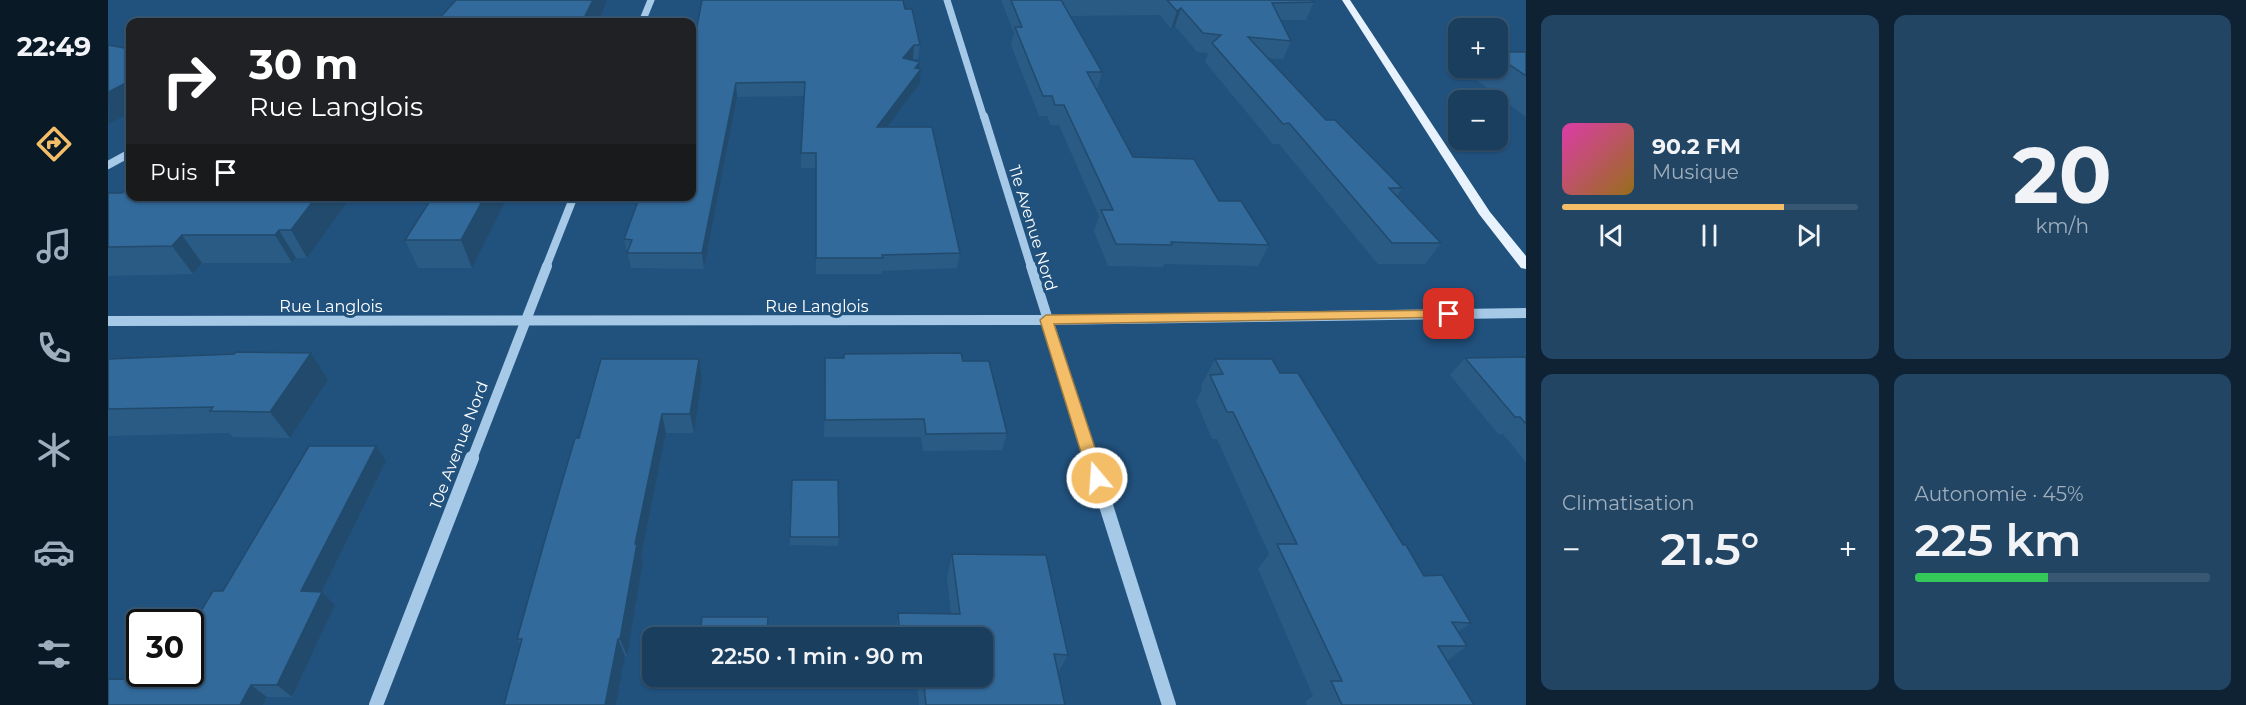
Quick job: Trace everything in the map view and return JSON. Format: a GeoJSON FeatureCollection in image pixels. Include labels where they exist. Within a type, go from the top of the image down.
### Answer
{"type":"FeatureCollection","features":[{"type":"Feature","properties":{"kind":"main road"},"geometry":{"type":"LineString","coordinates":[[1346,0],[1485,214],[1526,264]]}},
{"type":"Feature","properties":{"kind":"street"},"geometry":{"type":"LineString","coordinates":[[644,18],[651,0]]}},
{"type":"Feature","properties":{"kind":"street","name":"11e Avenue Nord"},"geometry":{"type":"LineString","coordinates":[[946,0],[1169,705]]}},
{"type":"Feature","properties":{"kind":"street"},"geometry":{"type":"LineString","coordinates":[[108,165],[126,155]]}},
{"type":"Feature","properties":{"kind":"street","name":"10e Avenue Nord"},"geometry":{"type":"LineString","coordinates":[[376,705],[572,201]]}},
{"type":"Feature","properties":{"kind":"street","name":"Rue Langlois"},"geometry":{"type":"LineString","coordinates":[[108,321],[1046,320],[1526,313]]}},
{"type":"Feature","properties":{"kind":"building"},"geometry":{"type":"Polygon","coordinates":[[[456,0],[593,0],[584,18],[440,18],[456,0]]]}},
{"type":"Feature","properties":{"kind":"building"},"geometry":{"type":"Polygon","coordinates":[[[702,0],[903,0],[905,9],[912,9],[920,45],[914,45],[903,58],[920,62],[915,68],[921,69],[877,127],[932,127],[960,253],[882,255],[883,258],[816,258],[816,153],[801,153],[805,82],[736,83],[702,253],[627,253],[632,240],[624,239],[638,201],[696,201],[696,32],[702,0]]]}},
{"type":"Feature","properties":{"kind":"building"},"geometry":{"type":"Polygon","coordinates":[[[1011,0],[1061,0],[1102,72],[1087,72],[1133,157],[1194,159],[1219,201],[1241,201],[1269,245],[1171,242],[1172,245],[1116,244],[1101,210],[1113,210],[1064,105],[1055,105],[1052,96],[1043,96],[1015,27],[1022,27],[1011,0]]]}},
{"type":"Feature","properties":{"kind":"building"},"geometry":{"type":"Polygon","coordinates":[[[1167,0],[1311,0],[1314,2],[1272,3],[1291,41],[1248,37],[1326,120],[1335,120],[1402,188],[1389,188],[1441,243],[1392,243],[1289,123],[1283,124],[1212,43],[1221,35],[1203,33],[1181,8],[1177,11],[1167,0]]]}},
{"type":"Feature","properties":{"kind":"building"},"geometry":{"type":"Polygon","coordinates":[[[108,45],[126,48],[126,83],[108,92],[108,45]]]}},
{"type":"Feature","properties":{"kind":"building"},"geometry":{"type":"Polygon","coordinates":[[[1508,52],[1526,52],[1526,76],[1508,64],[1508,52]]]}},
{"type":"Feature","properties":{"kind":"building"},"geometry":{"type":"Polygon","coordinates":[[[126,190],[126,201],[313,201],[291,230],[279,230],[275,235],[182,235],[172,246],[108,247],[108,193],[122,193],[126,190]]]}},
{"type":"Feature","properties":{"kind":"building"},"geometry":{"type":"Polygon","coordinates":[[[430,201],[482,201],[461,240],[405,240],[430,201]]]}},
{"type":"Feature","properties":{"kind":"building"},"geometry":{"type":"Polygon","coordinates":[[[236,352],[311,353],[270,412],[210,411],[213,407],[108,409],[108,359],[234,354],[236,352]]]}},
{"type":"Feature","properties":{"kind":"building"},"geometry":{"type":"Polygon","coordinates":[[[961,353],[963,361],[989,361],[1007,433],[926,434],[924,419],[825,420],[825,358],[844,358],[844,354],[961,353]]]}},
{"type":"Feature","properties":{"kind":"building"},"geometry":{"type":"Polygon","coordinates":[[[1526,357],[1526,424],[1520,417],[1515,417],[1465,358],[1526,357]]]}},
{"type":"Feature","properties":{"kind":"building"},"geometry":{"type":"Polygon","coordinates":[[[601,359],[699,359],[690,414],[662,414],[635,544],[637,544],[620,639],[618,639],[605,705],[504,705],[522,639],[517,639],[575,438],[579,438],[601,359]]]}},
{"type":"Feature","properties":{"kind":"building"},"geometry":{"type":"Polygon","coordinates":[[[1215,359],[1272,359],[1280,373],[1298,373],[1424,576],[1442,575],[1471,623],[1452,622],[1467,646],[1438,646],[1474,705],[1342,705],[1331,681],[1342,681],[1277,544],[1297,544],[1233,412],[1227,412],[1210,375],[1223,374],[1215,359]]]}},
{"type":"Feature","properties":{"kind":"building"},"geometry":{"type":"Polygon","coordinates":[[[309,446],[376,446],[301,591],[322,592],[277,685],[251,685],[240,705],[108,705],[108,679],[126,679],[126,687],[204,687],[204,609],[202,609],[213,591],[223,591],[309,446]]]}},
{"type":"Feature","properties":{"kind":"building"},"geometry":{"type":"Polygon","coordinates":[[[792,480],[838,480],[839,537],[790,537],[792,480]]]}},
{"type":"Feature","properties":{"kind":"building"},"geometry":{"type":"Polygon","coordinates":[[[952,554],[1046,555],[1068,655],[1054,654],[1065,705],[926,705],[924,687],[993,687],[993,627],[899,627],[898,613],[960,614],[952,554]]]}},
{"type":"Feature","properties":{"kind":"building"},"geometry":{"type":"Polygon","coordinates":[[[702,617],[768,617],[768,627],[701,627],[702,617]]]}},
{"type":"Feature","properties":{"kind":"route"},"geometry":{"type":"LineString","coordinates":[[1097,478],[1046,320],[1449,314]]}}]}
